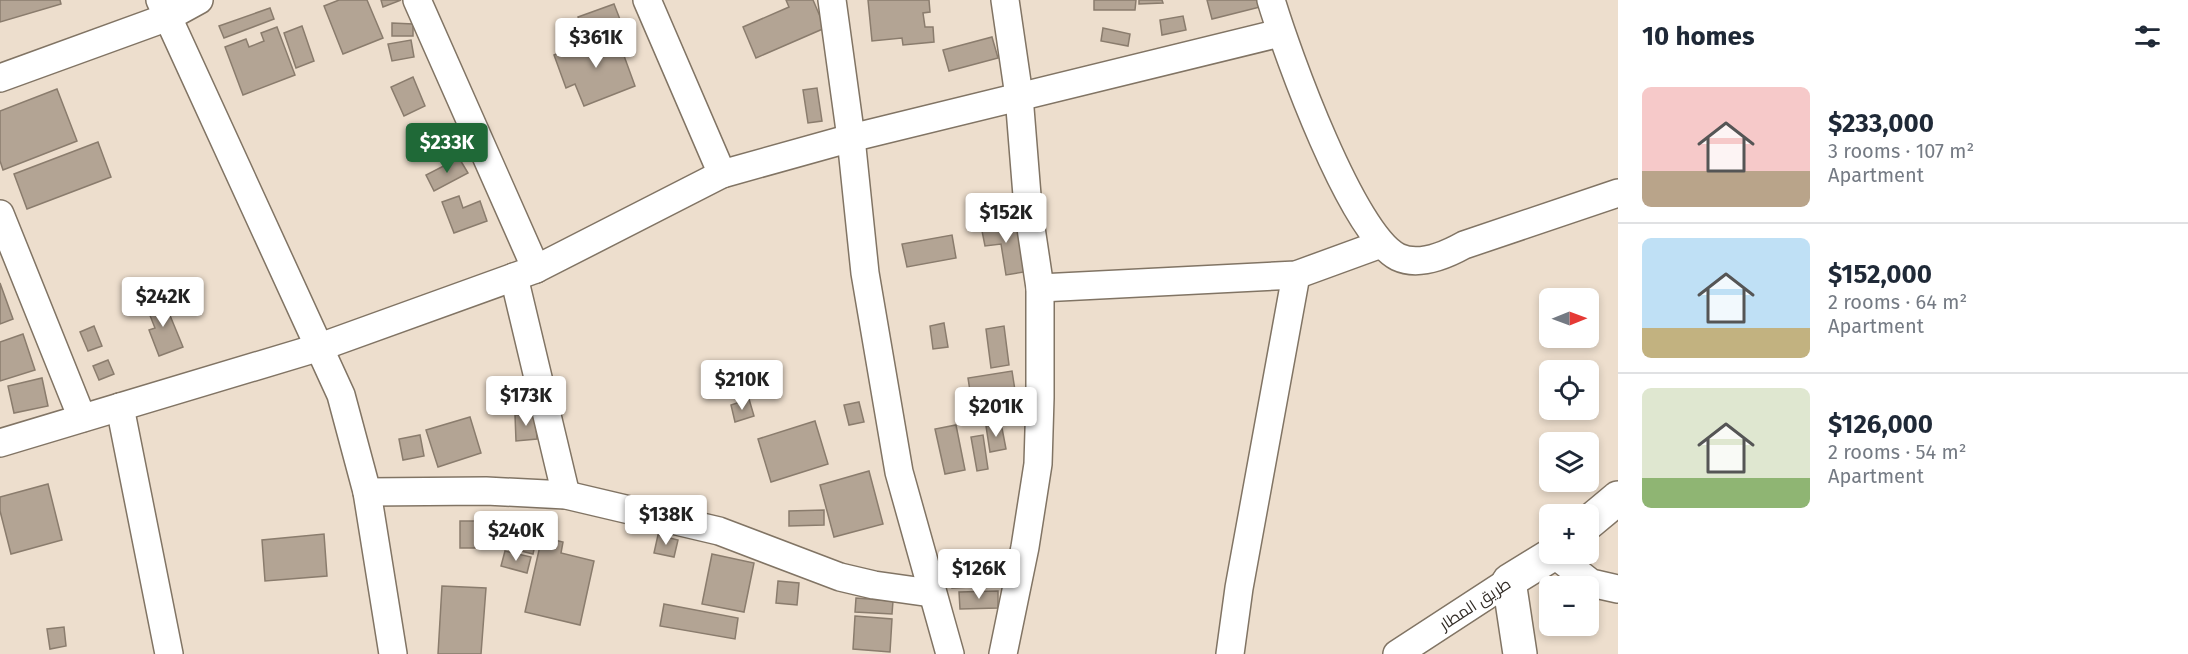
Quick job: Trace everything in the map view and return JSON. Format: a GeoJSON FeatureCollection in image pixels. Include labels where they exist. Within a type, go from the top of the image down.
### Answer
{"type":"FeatureCollection","features":[{"type":"Feature","properties":{"kind":"main road"},"geometry":{"type":"LineString","coordinates":[[1599,514],[1618,498]]}},
{"type":"Feature","properties":{"kind":"main road","name":"طريق المطار"},"geometry":{"type":"LineString","coordinates":[[1509,581],[1539,563]]}},
{"type":"Feature","properties":{"kind":"main road"},"geometry":{"type":"LineString","coordinates":[[1509,581],[1520,654]]}},
{"type":"Feature","properties":{"kind":"street"},"geometry":{"type":"LineString","coordinates":[[0,78],[164,8],[199,0]]}},
{"type":"Feature","properties":{"kind":"street"},"geometry":{"type":"LineString","coordinates":[[417,0],[525,273],[566,495]]}},
{"type":"Feature","properties":{"kind":"street"},"geometry":{"type":"LineString","coordinates":[[648,0],[722,174]]}},
{"type":"Feature","properties":{"kind":"street"},"geometry":{"type":"LineString","coordinates":[[832,0],[851,138],[865,273],[897,460],[931,593],[950,654]]}},
{"type":"Feature","properties":{"kind":"street"},"geometry":{"type":"LineString","coordinates":[[1003,654],[1025,547],[1038,464],[1040,288],[1028,208],[1019,96],[1005,0]]}},
{"type":"Feature","properties":{"kind":"street"},"geometry":{"type":"LineString","coordinates":[[1270,0],[1280,33],[1341,183],[1381,244],[1399,258],[1426,260],[1618,193]]}},
{"type":"Feature","properties":{"kind":"street"},"geometry":{"type":"LineString","coordinates":[[164,8],[320,347],[353,430],[367,492],[393,654]]}},
{"type":"Feature","properties":{"kind":"street"},"geometry":{"type":"LineString","coordinates":[[0,443],[320,347],[525,273],[722,174],[851,138],[1280,33]]}},
{"type":"Feature","properties":{"kind":"street"},"geometry":{"type":"LineString","coordinates":[[0,214],[82,418]]}},
{"type":"Feature","properties":{"kind":"street"},"geometry":{"type":"LineString","coordinates":[[1040,288],[1296,275],[1381,244]]}},
{"type":"Feature","properties":{"kind":"street"},"geometry":{"type":"LineString","coordinates":[[1230,654],[1239,588],[1296,275]]}},
{"type":"Feature","properties":{"kind":"street"},"geometry":{"type":"LineString","coordinates":[[120,407],[169,654]]}},
{"type":"Feature","properties":{"kind":"street"},"geometry":{"type":"LineString","coordinates":[[367,492],[486,491],[566,495],[719,531],[840,577],[874,585],[931,593]]}},
{"type":"Feature","properties":{"kind":"street"},"geometry":{"type":"LineString","coordinates":[[1566,564],[1591,583],[1618,590]]}},
{"type":"Feature","properties":{"kind":"street","name":"طريق المطار"},"geometry":{"type":"LineString","coordinates":[[1396,654],[1509,581]]}},
{"type":"Feature","properties":{"kind":"building"},"geometry":{"type":"Polygon","coordinates":[[[0,0],[60,0],[61,4],[0,22],[0,0]]]}},
{"type":"Feature","properties":{"kind":"building"},"geometry":{"type":"Polygon","coordinates":[[[339,0],[367,0],[383,38],[343,54],[324,6],[339,0]]]}},
{"type":"Feature","properties":{"kind":"building"},"geometry":{"type":"Polygon","coordinates":[[[381,0],[401,0],[383,7],[381,0]]]}},
{"type":"Feature","properties":{"kind":"building"},"geometry":{"type":"Polygon","coordinates":[[[786,0],[813,0],[825,28],[756,58],[743,27],[789,7],[786,0]]]}},
{"type":"Feature","properties":{"kind":"building"},"geometry":{"type":"Polygon","coordinates":[[[868,0],[929,0],[930,12],[923,13],[925,27],[933,27],[934,42],[903,45],[902,38],[872,41],[868,0]]]}},
{"type":"Feature","properties":{"kind":"building"},"geometry":{"type":"Polygon","coordinates":[[[1094,0],[1136,0],[1135,10],[1094,10],[1094,0]]]}},
{"type":"Feature","properties":{"kind":"building"},"geometry":{"type":"Polygon","coordinates":[[[1139,0],[1162,0],[1163,3],[1139,4],[1139,0]]]}},
{"type":"Feature","properties":{"kind":"building"},"geometry":{"type":"Polygon","coordinates":[[[1207,0],[1258,0],[1260,7],[1212,19],[1207,0]]]}},
{"type":"Feature","properties":{"kind":"building"},"geometry":{"type":"Polygon","coordinates":[[[614,4],[621,22],[585,36],[578,17],[614,4]]]}},
{"type":"Feature","properties":{"kind":"building"},"geometry":{"type":"Polygon","coordinates":[[[270,8],[274,19],[224,38],[219,26],[270,8]]]}},
{"type":"Feature","properties":{"kind":"building"},"geometry":{"type":"Polygon","coordinates":[[[1183,16],[1186,30],[1162,35],[1160,20],[1183,16]]]}},
{"type":"Feature","properties":{"kind":"building"},"geometry":{"type":"Polygon","coordinates":[[[392,23],[413,24],[413,36],[392,36],[392,23]]]}},
{"type":"Feature","properties":{"kind":"building"},"geometry":{"type":"Polygon","coordinates":[[[302,26],[314,61],[296,68],[284,33],[302,26]]]}},
{"type":"Feature","properties":{"kind":"building"},"geometry":{"type":"Polygon","coordinates":[[[277,27],[295,75],[243,95],[225,47],[246,39],[249,47],[264,41],[261,33],[277,27]]]}},
{"type":"Feature","properties":{"kind":"building"},"geometry":{"type":"Polygon","coordinates":[[[1103,28],[1130,34],[1128,46],[1101,41],[1103,28]]]}},
{"type":"Feature","properties":{"kind":"building"},"geometry":{"type":"Polygon","coordinates":[[[615,31],[635,86],[584,106],[575,84],[566,88],[554,55],[615,31]]]}},
{"type":"Feature","properties":{"kind":"building"},"geometry":{"type":"Polygon","coordinates":[[[992,37],[998,58],[949,71],[943,50],[992,37]]]}},
{"type":"Feature","properties":{"kind":"building"},"geometry":{"type":"Polygon","coordinates":[[[411,40],[414,57],[392,61],[388,44],[411,40]]]}},
{"type":"Feature","properties":{"kind":"building"},"geometry":{"type":"Polygon","coordinates":[[[413,77],[425,106],[404,116],[391,87],[413,77]]]}},
{"type":"Feature","properties":{"kind":"building"},"geometry":{"type":"Polygon","coordinates":[[[817,88],[822,121],[808,123],[803,90],[817,88]]]}},
{"type":"Feature","properties":{"kind":"building"},"geometry":{"type":"Polygon","coordinates":[[[57,89],[77,141],[3,170],[0,161],[0,111],[57,89]]]}},
{"type":"Feature","properties":{"kind":"building"},"geometry":{"type":"Polygon","coordinates":[[[98,142],[111,177],[27,209],[14,174],[98,142]]]}},
{"type":"Feature","properties":{"kind":"building"},"geometry":{"type":"Polygon","coordinates":[[[459,158],[468,173],[434,191],[426,175],[459,158]]]}},
{"type":"Feature","properties":{"kind":"building"},"geometry":{"type":"Polygon","coordinates":[[[459,196],[463,208],[480,201],[487,221],[454,233],[442,202],[459,196]]]}},
{"type":"Feature","properties":{"kind":"building"},"geometry":{"type":"Polygon","coordinates":[[[1016,221],[1024,272],[1006,275],[1001,244],[985,246],[981,226],[1016,221]]]}},
{"type":"Feature","properties":{"kind":"building"},"geometry":{"type":"Polygon","coordinates":[[[952,235],[956,258],[907,267],[902,244],[952,235]]]}},
{"type":"Feature","properties":{"kind":"building"},"geometry":{"type":"Polygon","coordinates":[[[0,283],[13,319],[0,324],[0,283]]]}},
{"type":"Feature","properties":{"kind":"building"},"geometry":{"type":"Polygon","coordinates":[[[162,296],[183,347],[159,356],[149,330],[155,328],[145,303],[162,296]]]}},
{"type":"Feature","properties":{"kind":"building"},"geometry":{"type":"Polygon","coordinates":[[[944,323],[948,347],[933,349],[930,326],[944,323]]]}},
{"type":"Feature","properties":{"kind":"building"},"geometry":{"type":"Polygon","coordinates":[[[94,326],[102,346],[88,351],[80,332],[94,326]]]}},
{"type":"Feature","properties":{"kind":"building"},"geometry":{"type":"Polygon","coordinates":[[[1004,326],[1009,365],[991,368],[986,329],[1004,326]]]}},
{"type":"Feature","properties":{"kind":"building"},"geometry":{"type":"Polygon","coordinates":[[[23,334],[35,370],[0,381],[0,342],[23,334]]]}},
{"type":"Feature","properties":{"kind":"building"},"geometry":{"type":"Polygon","coordinates":[[[108,360],[114,374],[99,380],[93,366],[108,360]]]}},
{"type":"Feature","properties":{"kind":"building"},"geometry":{"type":"Polygon","coordinates":[[[1012,371],[1019,416],[975,423],[968,378],[1012,371]]]}},
{"type":"Feature","properties":{"kind":"building"},"geometry":{"type":"Polygon","coordinates":[[[42,378],[48,406],[14,413],[8,386],[42,378]]]}},
{"type":"Feature","properties":{"kind":"building"},"geometry":{"type":"Polygon","coordinates":[[[749,399],[754,416],[735,422],[731,405],[749,399]]]}},
{"type":"Feature","properties":{"kind":"building"},"geometry":{"type":"Polygon","coordinates":[[[859,402],[864,422],[849,425],[844,405],[859,402]]]}},
{"type":"Feature","properties":{"kind":"building"},"geometry":{"type":"Polygon","coordinates":[[[535,413],[537,439],[516,441],[515,415],[535,413]]]}},
{"type":"Feature","properties":{"kind":"building"},"geometry":{"type":"Polygon","coordinates":[[[470,417],[481,453],[438,467],[426,430],[470,417]]]}},
{"type":"Feature","properties":{"kind":"building"},"geometry":{"type":"Polygon","coordinates":[[[815,421],[828,464],[771,482],[758,439],[815,421]]]}},
{"type":"Feature","properties":{"kind":"building"},"geometry":{"type":"Polygon","coordinates":[[[1001,423],[1006,449],[990,452],[986,426],[1001,423]]]}},
{"type":"Feature","properties":{"kind":"building"},"geometry":{"type":"Polygon","coordinates":[[[956,425],[965,470],[945,474],[935,429],[956,425]]]}},
{"type":"Feature","properties":{"kind":"building"},"geometry":{"type":"Polygon","coordinates":[[[420,435],[424,456],[403,460],[399,439],[420,435]]]}},
{"type":"Feature","properties":{"kind":"building"},"geometry":{"type":"Polygon","coordinates":[[[983,435],[988,469],[977,471],[971,437],[983,435]]]}},
{"type":"Feature","properties":{"kind":"building"},"geometry":{"type":"Polygon","coordinates":[[[869,471],[883,524],[834,537],[820,485],[869,471]]]}},
{"type":"Feature","properties":{"kind":"building"},"geometry":{"type":"Polygon","coordinates":[[[48,484],[62,540],[11,554],[0,511],[0,497],[48,484]]]}},
{"type":"Feature","properties":{"kind":"building"},"geometry":{"type":"Polygon","coordinates":[[[824,510],[824,525],[789,526],[789,511],[824,510]]]}},
{"type":"Feature","properties":{"kind":"building"},"geometry":{"type":"Polygon","coordinates":[[[502,512],[515,513],[513,536],[500,535],[502,512]]]}},
{"type":"Feature","properties":{"kind":"building"},"geometry":{"type":"Polygon","coordinates":[[[524,518],[540,522],[533,554],[517,550],[524,518]]]}},
{"type":"Feature","properties":{"kind":"building"},"geometry":{"type":"Polygon","coordinates":[[[460,521],[486,521],[486,548],[460,548],[460,521]]]}},
{"type":"Feature","properties":{"kind":"building"},"geometry":{"type":"Polygon","coordinates":[[[324,534],[327,576],[265,581],[262,540],[324,534]]]}},
{"type":"Feature","properties":{"kind":"building"},"geometry":{"type":"Polygon","coordinates":[[[658,535],[678,540],[674,557],[654,553],[658,535]]]}},
{"type":"Feature","properties":{"kind":"building"},"geometry":{"type":"Polygon","coordinates":[[[542,537],[563,542],[561,553],[594,561],[580,625],[525,612],[542,537]]]}},
{"type":"Feature","properties":{"kind":"building"},"geometry":{"type":"Polygon","coordinates":[[[505,551],[531,557],[527,573],[501,566],[505,551]]]}},
{"type":"Feature","properties":{"kind":"building"},"geometry":{"type":"Polygon","coordinates":[[[712,554],[754,563],[744,612],[702,604],[712,554]]]}},
{"type":"Feature","properties":{"kind":"building"},"geometry":{"type":"Polygon","coordinates":[[[951,564],[968,564],[970,587],[952,588],[951,564]]]}},
{"type":"Feature","properties":{"kind":"building"},"geometry":{"type":"Polygon","coordinates":[[[778,581],[799,583],[797,605],[776,603],[778,581]]]}},
{"type":"Feature","properties":{"kind":"building"},"geometry":{"type":"Polygon","coordinates":[[[442,586],[486,588],[481,654],[438,654],[442,586]]]}},
{"type":"Feature","properties":{"kind":"building"},"geometry":{"type":"Polygon","coordinates":[[[998,591],[998,608],[960,609],[959,592],[998,591]]]}},
{"type":"Feature","properties":{"kind":"building"},"geometry":{"type":"Polygon","coordinates":[[[856,598],[893,601],[892,614],[855,612],[856,598]]]}},
{"type":"Feature","properties":{"kind":"building"},"geometry":{"type":"Polygon","coordinates":[[[664,604],[738,618],[735,639],[660,626],[664,604]]]}},
{"type":"Feature","properties":{"kind":"building"},"geometry":{"type":"Polygon","coordinates":[[[855,616],[892,619],[890,652],[853,649],[855,616]]]}},
{"type":"Feature","properties":{"kind":"building"},"geometry":{"type":"Polygon","coordinates":[[[64,627],[66,646],[50,649],[47,629],[64,627]]]}}]}
